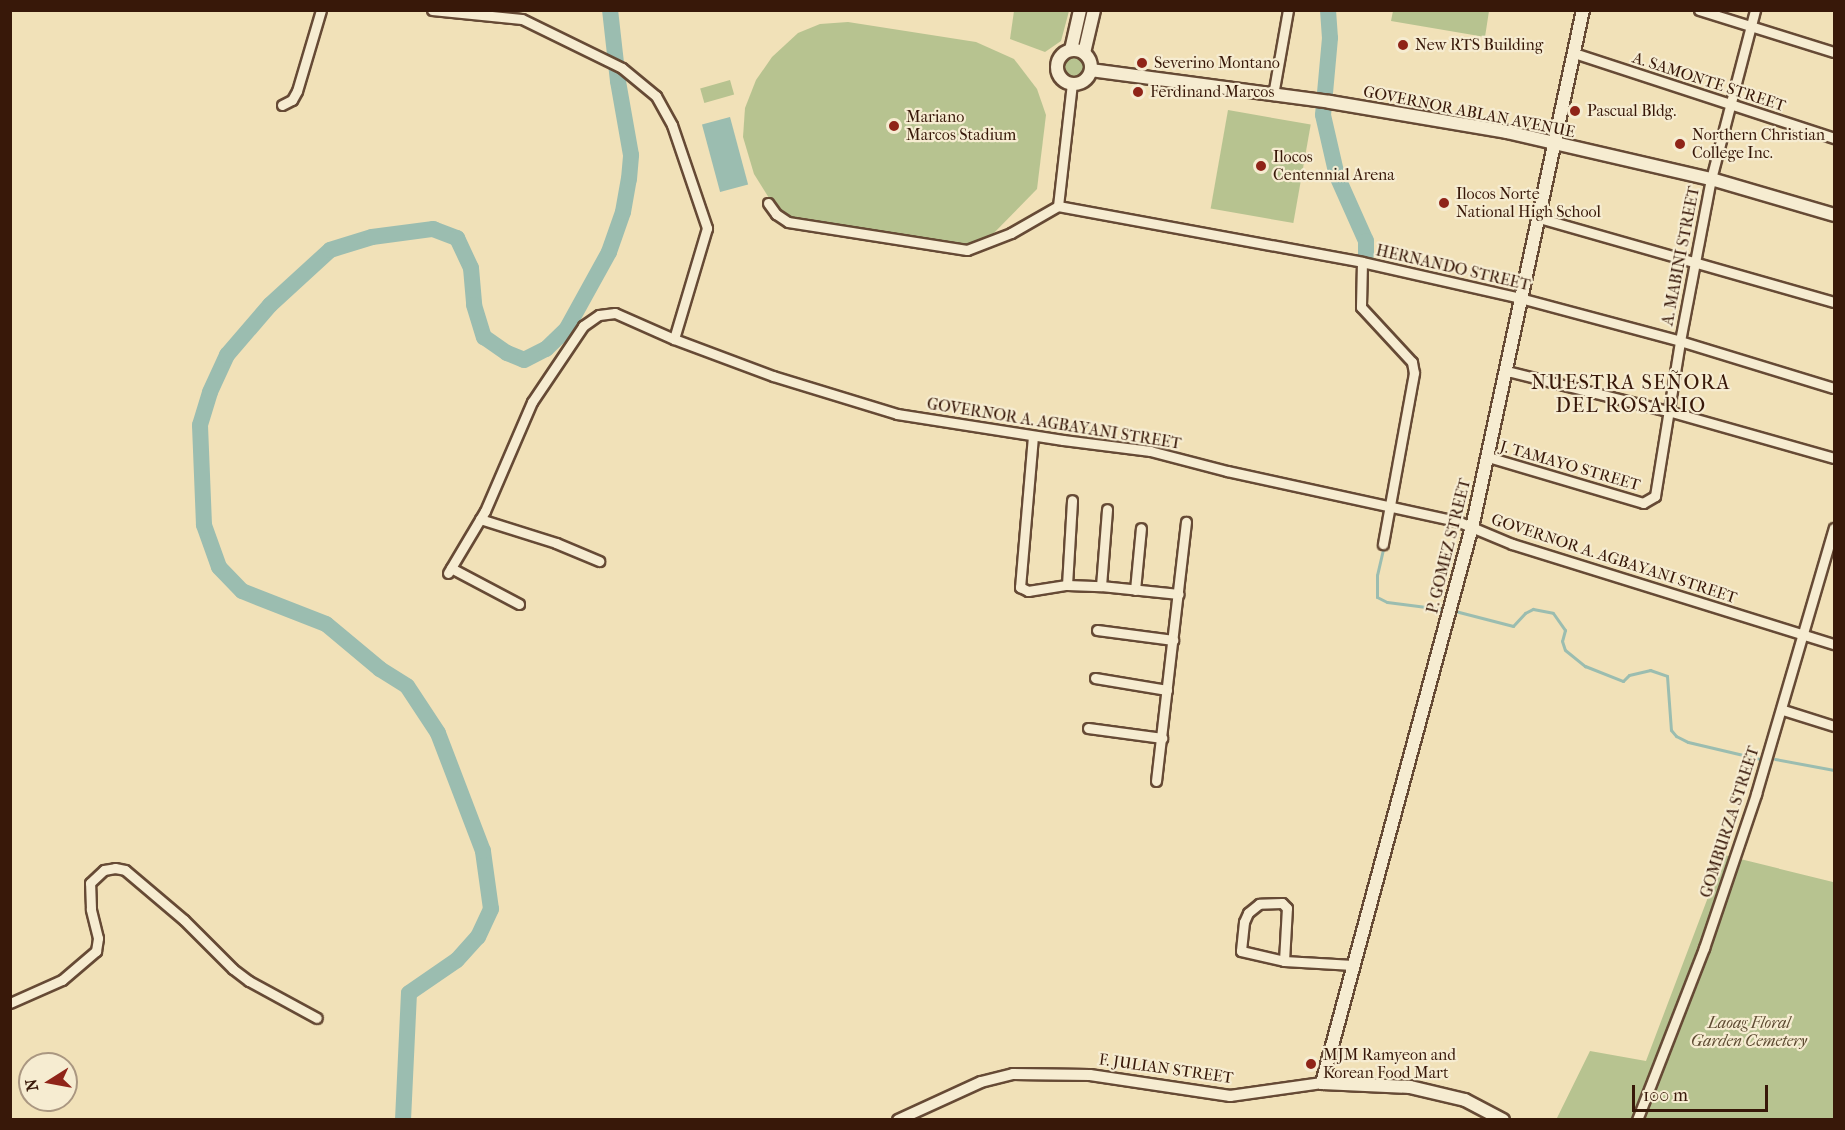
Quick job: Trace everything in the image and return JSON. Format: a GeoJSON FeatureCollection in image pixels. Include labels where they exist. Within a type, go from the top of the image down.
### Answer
{"type":"FeatureCollection","features":[{"type":"Feature","properties":{"kind":"main road"},"geometry":{"type":"LineString","coordinates":[[1071,50],[1084,53],[1090,61],[1091,70],[1082,82],[1072,84],[1060,77],[1057,68],[1060,58],[1071,50],[1080,10]]}},
{"type":"Feature","properties":{"kind":"main road"},"geometry":{"type":"LineString","coordinates":[[1084,53],[1094,10]]}},
{"type":"Feature","properties":{"kind":"main road","name":"P. GOMEZ STREET"},"geometry":{"type":"LineString","coordinates":[[1322,1083],[1472,526],[1507,371],[1520,298],[1582,10]]}},
{"type":"Feature","properties":{"kind":"main road","name":"GOVERNOR ABLAN AVENUE"},"geometry":{"type":"LineString","coordinates":[[1091,70],[1273,94],[1507,132],[1552,144],[1712,178],[1834,215]]}},
{"type":"Feature","properties":{"kind":"main road","name":"F. JULIAN STREET"},"geometry":{"type":"LineString","coordinates":[[1322,1083],[1410,1087],[1464,1100],[1503,1119]]}},
{"type":"Feature","properties":{"kind":"street"},"geometry":{"type":"LineString","coordinates":[[282,105],[291,100],[297,91],[321,10]]}},
{"type":"Feature","properties":{"kind":"street"},"geometry":{"type":"LineString","coordinates":[[432,10],[483,12],[522,19],[622,68],[654,93],[666,111],[707,228],[675,339]]}},
{"type":"Feature","properties":{"kind":"street"},"geometry":{"type":"LineString","coordinates":[[1273,94],[1288,10]]}},
{"type":"Feature","properties":{"kind":"street"},"geometry":{"type":"LineString","coordinates":[[1698,10],[1834,52]]}},
{"type":"Feature","properties":{"kind":"street","name":"A. MABINI STREET"},"geometry":{"type":"LineString","coordinates":[[1643,503],[1655,496],[1663,458],[1668,411],[1680,341],[1712,178],[1755,10]]}},
{"type":"Feature","properties":{"kind":"street","name":"A. SAMONTE STREET"},"geometry":{"type":"LineString","coordinates":[[1574,53],[1834,138]]}},
{"type":"Feature","properties":{"kind":"street"},"geometry":{"type":"LineString","coordinates":[[768,203],[776,214],[789,222],[967,250],[1011,233],[1058,206],[1072,84]]}},
{"type":"Feature","properties":{"kind":"street","name":"HERNANDO STREET"},"geometry":{"type":"LineString","coordinates":[[1058,206],[1362,262],[1520,298],[1680,341],[1834,388]]}},
{"type":"Feature","properties":{"kind":"street"},"geometry":{"type":"LineString","coordinates":[[1539,218],[1834,302]]}},
{"type":"Feature","properties":{"kind":"street"},"geometry":{"type":"LineString","coordinates":[[1362,262],[1361,307],[1412,362],[1414,373],[1383,543]]}},
{"type":"Feature","properties":{"kind":"street","name":"GOVERNOR A. AGBAYANI STREET"},"geometry":{"type":"LineString","coordinates":[[519,604],[449,571],[480,519],[526,413],[590,319],[608,313],[622,314],[675,339],[773,376],[897,414],[1033,436],[1150,451],[1237,474],[1390,506],[1472,526],[1512,544],[1834,644]]}},
{"type":"Feature","properties":{"kind":"street"},"geometry":{"type":"LineString","coordinates":[[1507,371],[1668,411],[1834,458]]}},
{"type":"Feature","properties":{"kind":"street"},"geometry":{"type":"LineString","coordinates":[[1033,436],[1020,587],[1028,591],[1067,585],[1101,586],[1179,594]]}},
{"type":"Feature","properties":{"kind":"street","name":"J. TAMAYO STREET"},"geometry":{"type":"LineString","coordinates":[[1488,457],[1643,503]]}},
{"type":"Feature","properties":{"kind":"street"},"geometry":{"type":"LineString","coordinates":[[1067,585],[1072,500]]}},
{"type":"Feature","properties":{"kind":"street"},"geometry":{"type":"LineString","coordinates":[[1101,586],[1107,509]]}},
{"type":"Feature","properties":{"kind":"street"},"geometry":{"type":"LineString","coordinates":[[480,519],[556,543],[599,561]]}},
{"type":"Feature","properties":{"kind":"street"},"geometry":{"type":"LineString","coordinates":[[1156,781],[1186,522]]}},
{"type":"Feature","properties":{"kind":"street"},"geometry":{"type":"LineString","coordinates":[[1135,590],[1141,528]]}},
{"type":"Feature","properties":{"kind":"street","name":"GOMBURZA STREET"},"geometry":{"type":"LineString","coordinates":[[1637,1119],[1704,948],[1830,560],[1834,528]]}},
{"type":"Feature","properties":{"kind":"street"},"geometry":{"type":"LineString","coordinates":[[1097,630],[1173,640]]}},
{"type":"Feature","properties":{"kind":"street"},"geometry":{"type":"LineString","coordinates":[[1095,678],[1167,690]]}},
{"type":"Feature","properties":{"kind":"street"},"geometry":{"type":"LineString","coordinates":[[1783,710],[1834,726]]}},
{"type":"Feature","properties":{"kind":"street"},"geometry":{"type":"LineString","coordinates":[[1088,728],[1162,738]]}},
{"type":"Feature","properties":{"kind":"street"},"geometry":{"type":"LineString","coordinates":[[10,1003],[55,984],[85,963],[96,951],[98,938],[91,909],[90,883],[104,870],[115,868],[125,870],[249,981],[317,1018]]}},
{"type":"Feature","properties":{"kind":"street"},"geometry":{"type":"LineString","coordinates":[[1284,961],[1287,908],[1282,903],[1260,903],[1248,914],[1244,922],[1240,951],[1284,961],[1353,965]]}},
{"type":"Feature","properties":{"kind":"street","name":"F. JULIAN STREET"},"geometry":{"type":"LineString","coordinates":[[898,1119],[981,1083],[1013,1074],[1090,1075],[1230,1096],[1322,1083]]}},
{"type":"Feature","properties":{"kind":"green space"},"geometry":{"type":"Polygon","coordinates":[[[1393,10],[1489,11],[1485,37],[1391,21],[1393,10]]]}},
{"type":"Feature","properties":{"kind":"green space"},"geometry":{"type":"Polygon","coordinates":[[[1014,11],[1069,11],[1061,41],[1045,52],[1010,39],[1014,11]]]}},
{"type":"Feature","properties":{"kind":"green space","name":"Mariano Marcos Stadium"},"geometry":{"type":"Polygon","coordinates":[[[848,22],[976,42],[1014,59],[1037,89],[1046,115],[1037,189],[988,239],[967,245],[944,244],[794,220],[774,206],[754,174],[743,137],[745,108],[756,80],[772,57],[798,33],[820,24],[848,22]]]}},
{"type":"Feature","properties":{"kind":"green space"},"geometry":{"type":"Polygon","coordinates":[[[1073,53],[1083,57],[1087,67],[1083,77],[1073,81],[1063,77],[1059,67],[1063,57],[1073,53]]]}},
{"type":"Feature","properties":{"kind":"green space"},"geometry":{"type":"Polygon","coordinates":[[[730,80],[734,94],[704,103],[700,89],[730,80]]]}},
{"type":"Feature","properties":{"kind":"green space","name":"Ilocos Centennial Arena"},"geometry":{"type":"Polygon","coordinates":[[[1228,110],[1311,125],[1293,223],[1211,208],[1228,110]]]}},
{"type":"Feature","properties":{"kind":"green space","name":"Laoag Floral Garden Cemetery"},"geometry":{"type":"Polygon","coordinates":[[[1724,855],[1833,882],[1834,878],[1834,1119],[1556,1120],[1590,1051],[1646,1061],[1724,855]]]}},
{"type":"Feature","properties":{"kind":"shaded area"},"geometry":{"type":"Polygon","coordinates":[[[730,117],[748,185],[720,192],[702,125],[730,117]]]}},
{"type":"Feature","properties":{"kind":"waterway"},"geometry":{"type":"LineString","coordinates":[[403,1120],[409,993],[457,960],[478,937],[491,909],[483,851],[438,733],[407,686],[380,669],[326,624],[242,591],[219,567],[204,525],[200,425],[210,392],[227,355],[270,305],[330,250],[372,237],[433,229],[457,238],[471,268],[474,305],[484,337],[507,353],[524,360],[546,349],[566,330],[609,252],[623,212],[629,179],[631,155],[618,81],[610,10]]}},
{"type":"Feature","properties":{"kind":"waterway"},"geometry":{"type":"LineString","coordinates":[[1328,10],[1330,38],[1323,115],[1337,176],[1366,241],[1366,255]]}},
{"type":"Feature","properties":{"kind":"waterway"},"geometry":{"type":"LineString","coordinates":[[1370,310],[1379,320]]}},
{"type":"Feature","properties":{"kind":"waterway"},"geometry":{"type":"LineString","coordinates":[[1384,545],[1377,575],[1377,597],[1387,602],[1442,609]]}},
{"type":"Feature","properties":{"kind":"waterway"},"geometry":{"type":"LineString","coordinates":[[1455,611],[1513,626],[1525,613],[1533,609],[1553,613],[1565,630],[1562,641],[1565,650],[1585,666],[1623,681],[1629,675],[1650,670],[1667,676],[1671,730],[1676,736],[1688,742],[1760,759]]}},
{"type":"Feature","properties":{"kind":"waterway"},"geometry":{"type":"LineString","coordinates":[[1775,759],[1834,770]]}},
{"type":"Feature","properties":{"kind":"place","name":"New RTS Building"},"geometry":{"type":"Point","coordinates":[1403,45]}},
{"type":"Feature","properties":{"kind":"place","name":"Severino Montano"},"geometry":{"type":"Point","coordinates":[1142,63]}},
{"type":"Feature","properties":{"kind":"place","name":"Ferdinand Marcos"},"geometry":{"type":"Point","coordinates":[1138,92]}},
{"type":"Feature","properties":{"kind":"place","name":"Pascual Bldg."},"geometry":{"type":"Point","coordinates":[1575,111]}},
{"type":"Feature","properties":{"kind":"place","name":"Mariano Marcos Stadium"},"geometry":{"type":"Point","coordinates":[894,126]}},
{"type":"Feature","properties":{"kind":"place","name":"Northern Christian College Inc."},"geometry":{"type":"Point","coordinates":[1680,144]}},
{"type":"Feature","properties":{"kind":"place","name":"Ilocos Centennial Arena"},"geometry":{"type":"Point","coordinates":[1261,166]}},
{"type":"Feature","properties":{"kind":"place","name":"Ilocos Norte National High School"},"geometry":{"type":"Point","coordinates":[1444,203]}},
{"type":"Feature","properties":{"kind":"place","name":"MJM Ramyeon and Korean Food Mart"},"geometry":{"type":"Point","coordinates":[1311,1064]}},
{"type":"Feature","properties":{"kind":"district","name":"NUESTRA SEÑORA DEL ROSARIO"},"geometry":{"type":"Point","coordinates":[1631,394]}}]}
